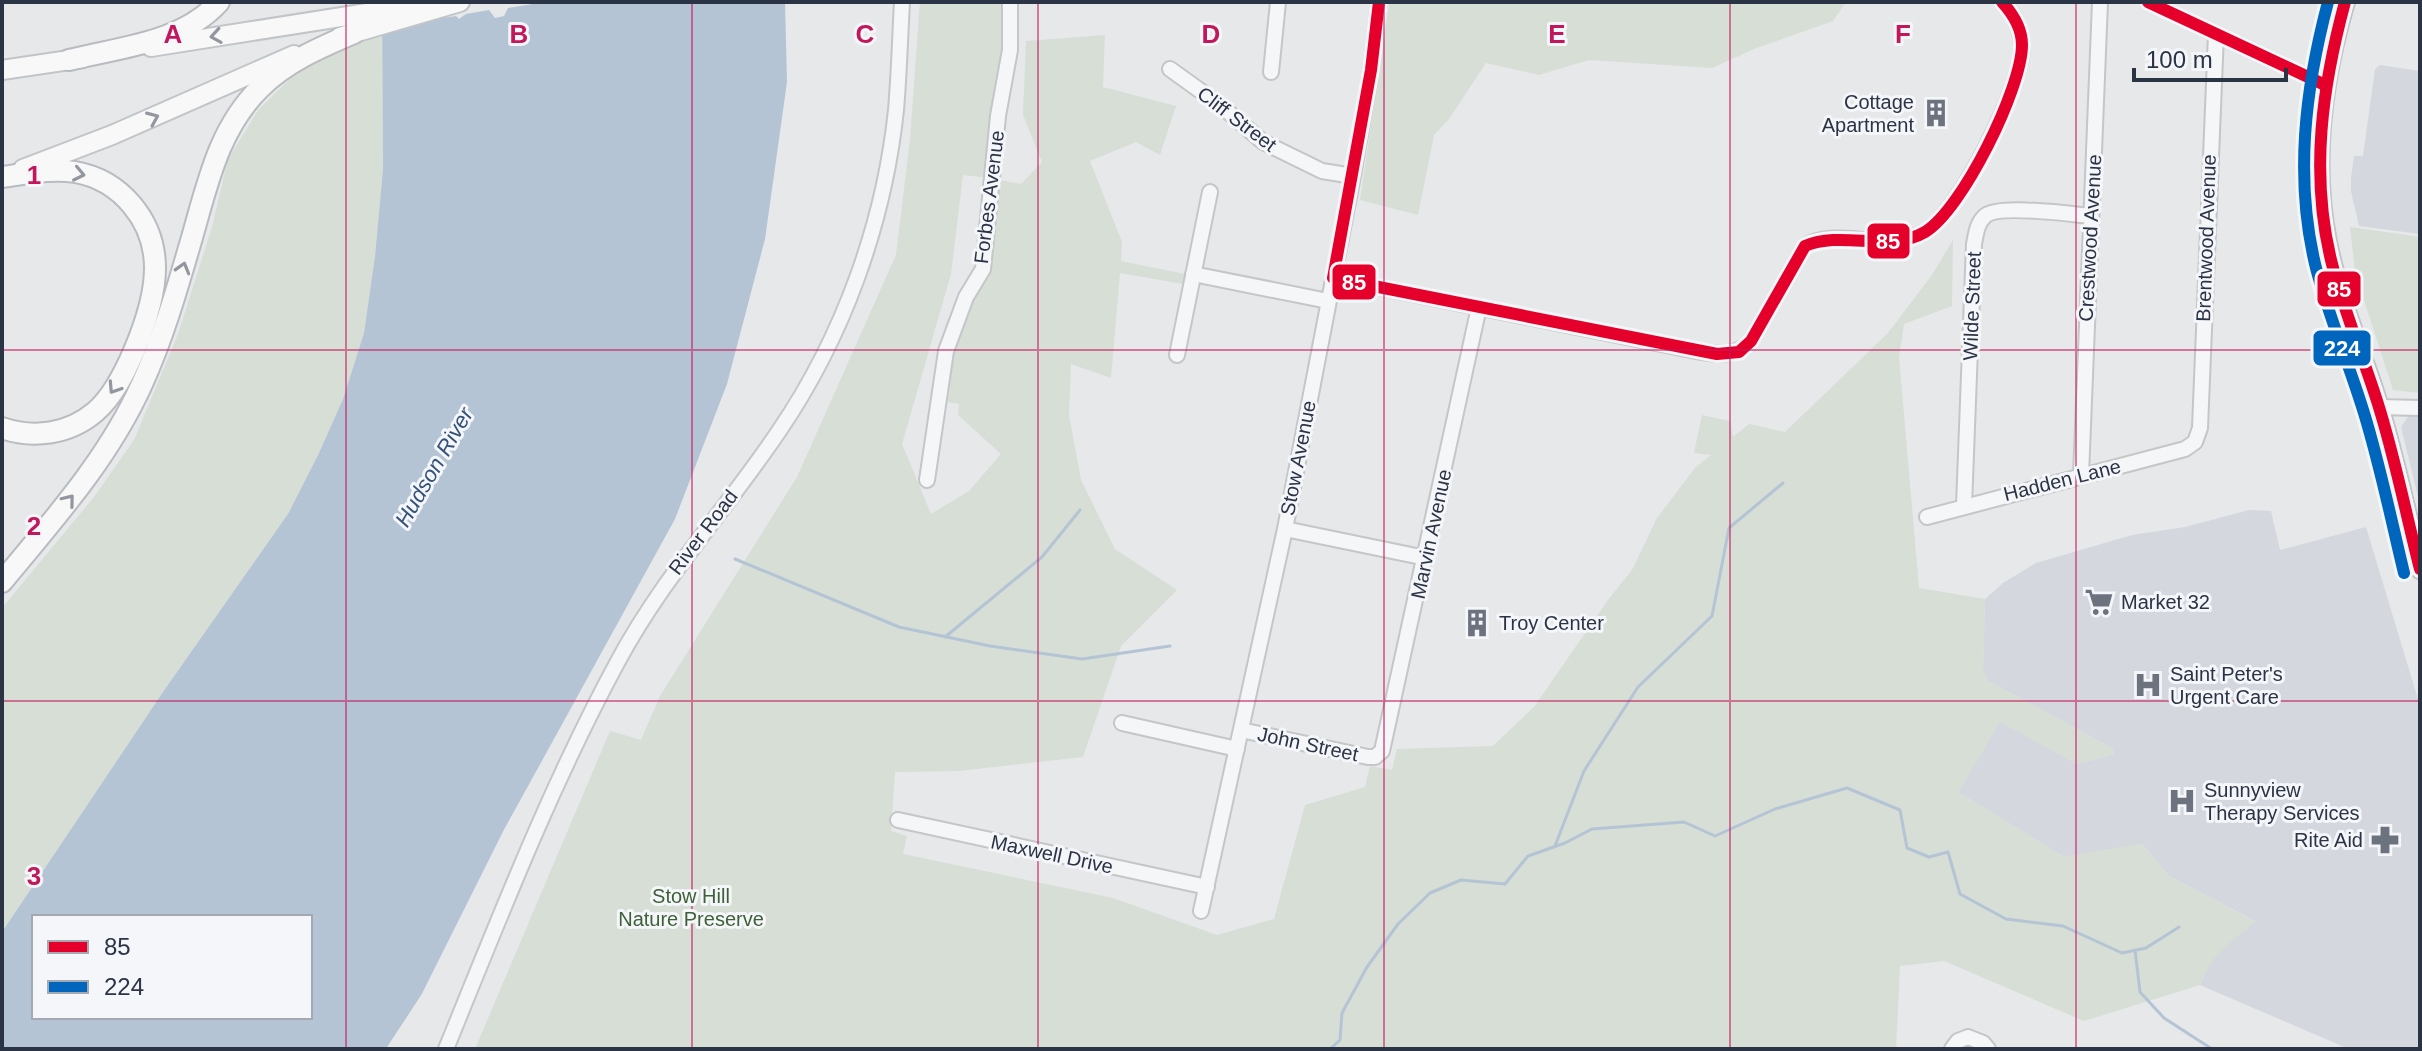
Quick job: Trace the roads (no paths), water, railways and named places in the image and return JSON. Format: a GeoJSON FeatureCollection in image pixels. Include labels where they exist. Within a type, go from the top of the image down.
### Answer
{"type":"FeatureCollection","features":[{"type":"Feature","properties":{"kind":"highway"},"geometry":{"type":"LineString","coordinates":[[69,60],[178,32],[202,19],[219,2]]}},
{"type":"Feature","properties":{"kind":"highway"},"geometry":{"type":"LineString","coordinates":[[2,582],[86,478],[111,443],[132,405],[168,319],[212,166],[227,131],[260,88],[287,67],[315,48],[354,33]]}},
{"type":"Feature","properties":{"kind":"highway"},"geometry":{"type":"LineString","coordinates":[[2,176],[64,171],[104,182],[125,196],[143,219],[152,243],[155,268],[150,303],[138,341],[121,377],[103,404],[82,421],[56,432],[24,433],[2,428]]}},
{"type":"Feature","properties":{"kind":"main road"},"geometry":{"type":"LineString","coordinates":[[6,70],[429,3],[461,2]]}},
{"type":"Feature","properties":{"kind":"main road"},"geometry":{"type":"LineString","coordinates":[[354,33],[461,2]]}},
{"type":"Feature","properties":{"kind":"main road"},"geometry":{"type":"LineString","coordinates":[[2345,2],[2325,85],[2319,158],[2327,243],[2379,407],[2420,569]]}},
{"type":"Feature","properties":{"kind":"main road"},"geometry":{"type":"LineString","coordinates":[[2,176],[112,135],[315,48]]}},
{"type":"Feature","properties":{"kind":"street","name":"River Road"},"geometry":{"type":"LineString","coordinates":[[446,1049],[563,766],[617,663],[670,576],[779,431],[812,379],[838,327],[873,224],[892,138],[902,2]]}},
{"type":"Feature","properties":{"kind":"street","name":"Forbes Avenue"},"geometry":{"type":"LineString","coordinates":[[927,480],[946,351],[966,297],[983,269],[998,116],[1010,50],[1010,2]]}},
{"type":"Feature","properties":{"kind":"street"},"geometry":{"type":"LineString","coordinates":[[1271,72],[1278,2]]}},
{"type":"Feature","properties":{"kind":"street","name":"Stow Avenue"},"geometry":{"type":"LineString","coordinates":[[1201,911],[1285,529],[1353,176],[1379,2]]}},
{"type":"Feature","properties":{"kind":"street"},"geometry":{"type":"LineString","coordinates":[[1333,278],[1717,354],[1739,352],[1751,341],[1805,246],[1832,239],[1874,242],[1911,237],[1938,223],[1949,211],[1983,151],[2021,61],[2018,25],[2002,2]]}},
{"type":"Feature","properties":{"kind":"street","name":"Crestwood Avenue"},"geometry":{"type":"LineString","coordinates":[[2081,475],[2100,2]]}},
{"type":"Feature","properties":{"kind":"street"},"geometry":{"type":"LineString","coordinates":[[2148,2],[2325,85]]}},
{"type":"Feature","properties":{"kind":"street","name":"Brentwood Avenue"},"geometry":{"type":"LineString","coordinates":[[2195,442],[2200,428],[2216,34]]}},
{"type":"Feature","properties":{"kind":"street","name":"Cliff Street"},"geometry":{"type":"LineString","coordinates":[[1170,69],[1220,105],[1263,142],[1322,171],[1353,176]]}},
{"type":"Feature","properties":{"kind":"street"},"geometry":{"type":"LineString","coordinates":[[1177,355],[1210,192]]}},
{"type":"Feature","properties":{"kind":"street","name":"Wilde Street"},"geometry":{"type":"LineString","coordinates":[[1964,506],[1974,244],[1978,225],[1986,215],[2003,211],[2090,216]]}},
{"type":"Feature","properties":{"kind":"street"},"geometry":{"type":"LineString","coordinates":[[1193,274],[1328,301]]}},
{"type":"Feature","properties":{"kind":"street","name":"Marvin Avenue"},"geometry":{"type":"LineString","coordinates":[[1375,757],[1384,747],[1479,307]]}},
{"type":"Feature","properties":{"kind":"street"},"geometry":{"type":"LineString","coordinates":[[2379,407],[2420,408]]}},
{"type":"Feature","properties":{"kind":"street","name":"Hadden Lane"},"geometry":{"type":"LineString","coordinates":[[1927,517],[2185,449],[2195,442]]}},
{"type":"Feature","properties":{"kind":"street"},"geometry":{"type":"LineString","coordinates":[[1285,529],[1426,558]]}},
{"type":"Feature","properties":{"kind":"street"},"geometry":{"type":"LineString","coordinates":[[1122,723],[1237,749]]}},
{"type":"Feature","properties":{"kind":"street","name":"John Street"},"geometry":{"type":"LineString","coordinates":[[1241,730],[1375,757]]}},
{"type":"Feature","properties":{"kind":"street","name":"Maxwell Drive"},"geometry":{"type":"LineString","coordinates":[[898,820],[1207,887]]}},
{"type":"Feature","properties":{"kind":"street"},"geometry":{"type":"LineString","coordinates":[[1952,1049],[1958,1041],[1968,1037],[1983,1043],[1988,1049]]}},
{"type":"Feature","properties":{"kind":"water","name":"Hudson River"},"geometry":{"type":"Polygon","coordinates":[[[382,2],[785,2],[787,82],[765,239],[727,384],[675,519],[505,828],[422,994],[386,1049],[2,1049],[2,932],[165,689],[288,514],[343,399],[364,333],[383,169],[382,2]]]}},
{"type":"Feature","properties":{"kind":"waterway"},"geometry":{"type":"LineString","coordinates":[[1555,846],[1584,771],[1638,687],[1712,616],[1729,528],[1783,483]]}},
{"type":"Feature","properties":{"kind":"waterway"},"geometry":{"type":"LineString","coordinates":[[945,637],[1042,557],[1080,510]]}},
{"type":"Feature","properties":{"kind":"waterway"},"geometry":{"type":"LineString","coordinates":[[735,559],[899,627],[990,646],[1082,659],[1170,646]]}},
{"type":"Feature","properties":{"kind":"waterway"},"geometry":{"type":"LineString","coordinates":[[1330,1049],[1340,1040],[1342,1013],[1367,967],[1398,924],[1430,893],[1461,880],[1505,884],[1528,856],[1565,843],[1592,829],[1684,822],[1715,836],[1775,809],[1847,788],[1900,810],[1907,848],[1929,857],[1948,852],[1960,894],[2006,919],[2063,926],[2122,953],[2146,948],[2179,927]]}},
{"type":"Feature","properties":{"kind":"waterway"},"geometry":{"type":"LineString","coordinates":[[2135,950],[2140,992],[2164,1018],[2212,1049]]}},
{"type":"Feature","properties":{"kind":"place","name":"Cottage Apartment"},"geometry":{"type":"Point","coordinates":[1936,113]}},
{"type":"Feature","properties":{"kind":"place","name":"Market 32"},"geometry":{"type":"Point","coordinates":[2099,602]}},
{"type":"Feature","properties":{"kind":"place","name":"Troy Center"},"geometry":{"type":"Point","coordinates":[1477,623]}},
{"type":"Feature","properties":{"kind":"place","name":"Saint Peter's Urgent Care"},"geometry":{"type":"Point","coordinates":[2148,685]}},
{"type":"Feature","properties":{"kind":"place","name":"Sunnyview Therapy Services"},"geometry":{"type":"Point","coordinates":[2182,801]}},
{"type":"Feature","properties":{"kind":"place","name":"Rite Aid"},"geometry":{"type":"Point","coordinates":[2385,840]}},
{"type":"Feature","properties":{"kind":"park label","name":"Stow Hill Nature Preserve"},"geometry":{"type":"Point","coordinates":[691,908]}}]}
